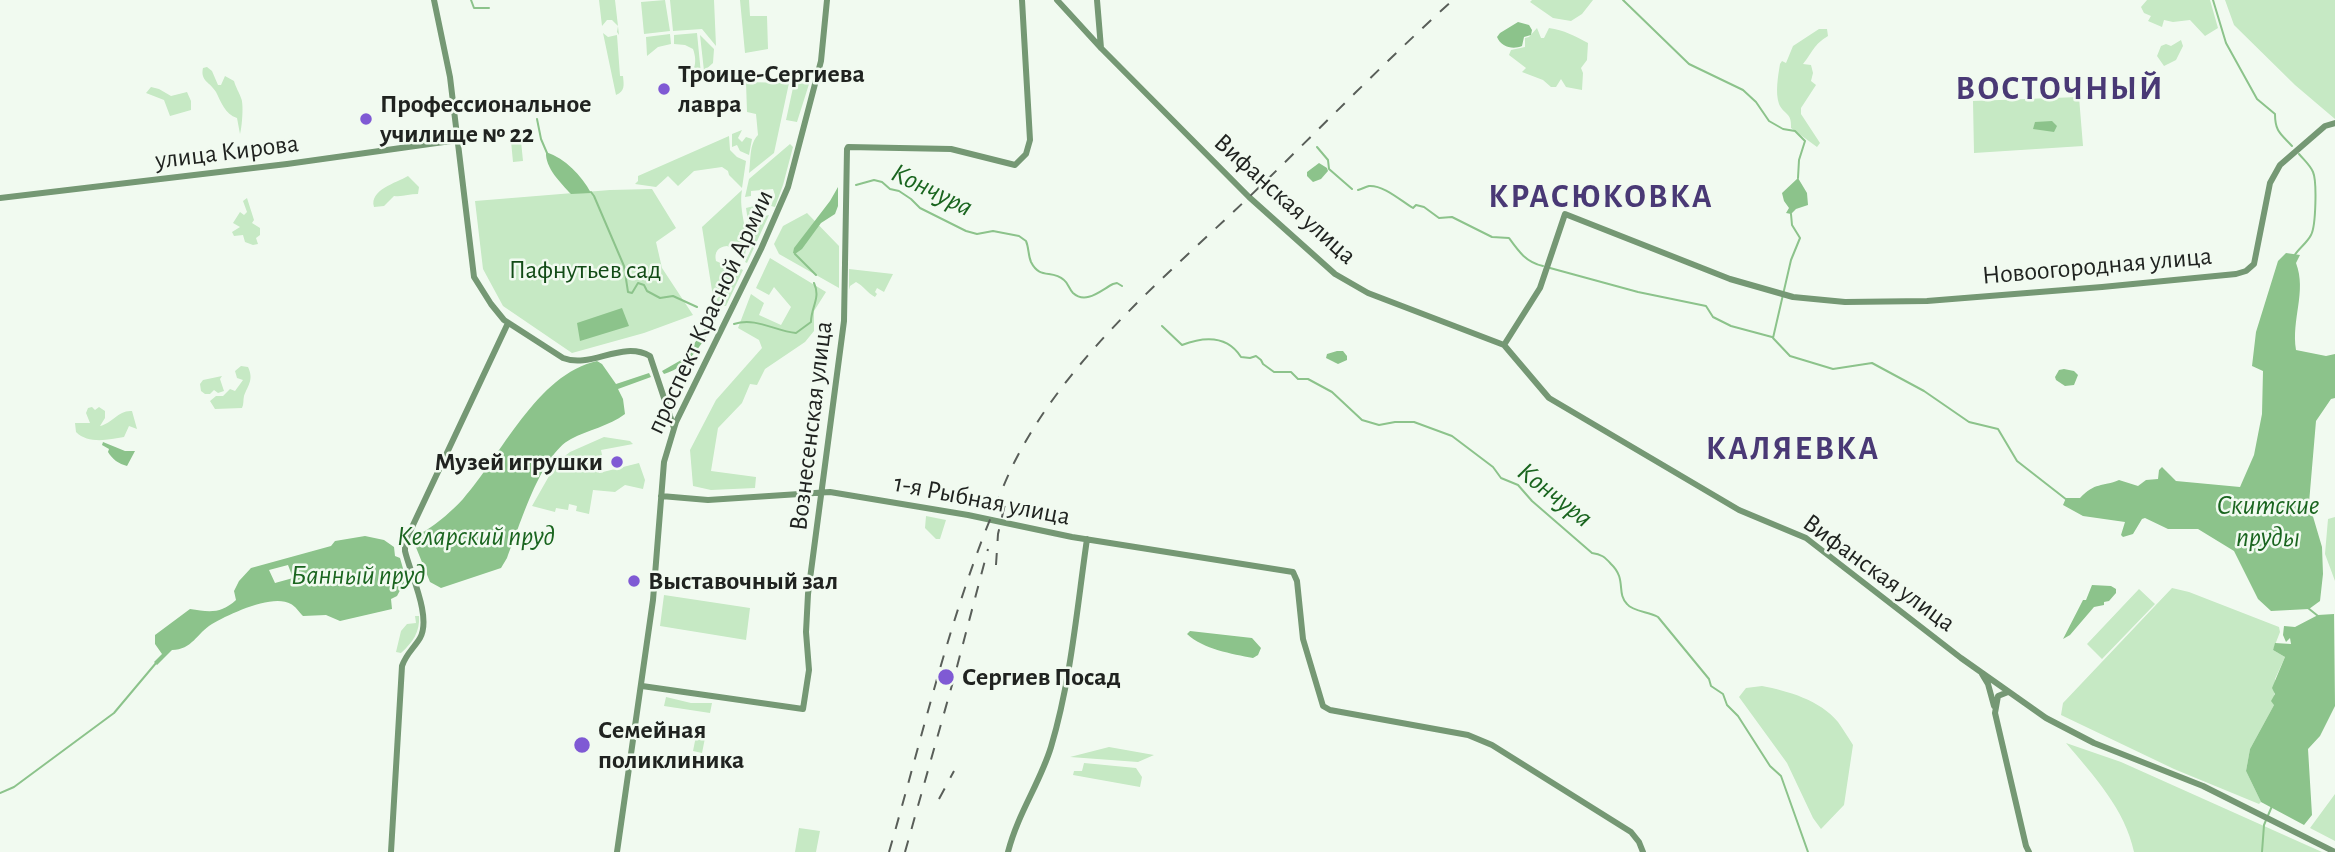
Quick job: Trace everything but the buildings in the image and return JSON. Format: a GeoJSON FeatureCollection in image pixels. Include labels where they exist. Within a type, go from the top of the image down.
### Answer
{"type":"FeatureCollection","features":[{"type":"Feature","properties":{"kind":"street"},"geometry":{"type":"LineString","coordinates":[[434,0],[450,77],[474,276],[491,304],[508,323],[568,360],[640,351],[650,356],[674,429]]}},
{"type":"Feature","properties":{"kind":"street","name":"проспект Красной Армии"},"geometry":{"type":"LineString","coordinates":[[617,852],[656,577],[664,462],[674,429],[788,187],[821,61],[827,0]]}},
{"type":"Feature","properties":{"kind":"street","name":"Вознесенская улица"},"geometry":{"type":"LineString","coordinates":[[642,686],[803,709],[809,670],[806,632],[808,594],[844,321],[848,147],[951,149],[1015,165],[1028,150],[1030,139],[1022,0]]}},
{"type":"Feature","properties":{"kind":"street","name":"Вифанская улица"},"geometry":{"type":"LineString","coordinates":[[1057,0],[1249,197],[1335,274],[1368,293],[1504,345],[1549,398],[1739,509],[1806,538],[2046,718],[2094,743],[2203,786],[2335,852]]}},
{"type":"Feature","properties":{"kind":"street"},"geometry":{"type":"LineString","coordinates":[[1097,0],[1101,48]]}},
{"type":"Feature","properties":{"kind":"street","name":"Новоогородная улица"},"geometry":{"type":"LineString","coordinates":[[1504,345],[1540,288],[1565,214],[1730,279],[1793,297],[1845,302],[1927,301],[2168,281],[2246,271],[2256,258],[2270,183],[2280,165],[2325,125],[2335,123]]}},
{"type":"Feature","properties":{"kind":"street","name":"улица Кирова"},"geometry":{"type":"LineString","coordinates":[[0,198],[279,165],[458,140]]}},
{"type":"Feature","properties":{"kind":"street"},"geometry":{"type":"LineString","coordinates":[[391,852],[402,666],[406,655],[420,638],[423,628],[423,613],[405,551],[405,542],[508,323]]}},
{"type":"Feature","properties":{"kind":"street","name":"1-я Рыбная улица"},"geometry":{"type":"LineString","coordinates":[[662,496],[708,500],[822,492],[850,494],[1087,539],[1293,572],[1297,581],[1303,639],[1323,706],[1330,710],[1468,735],[1492,745],[1631,832],[1643,852]]}},
{"type":"Feature","properties":{"kind":"street"},"geometry":{"type":"LineString","coordinates":[[1008,852],[1014,828],[1050,751],[1061,712],[1087,539]]}},
{"type":"Feature","properties":{"kind":"street"},"geometry":{"type":"LineString","coordinates":[[1982,672],[1988,684],[2029,852]]}},
{"type":"Feature","properties":{"kind":"street"},"geometry":{"type":"LineString","coordinates":[[1995,713],[1998,696],[2008,692]]}},
{"type":"Feature","properties":{"kind":"green space"},"geometry":{"type":"Polygon","coordinates":[[[599,0],[615,0],[618,26],[612,20],[607,20],[602,26],[599,0]]]}},
{"type":"Feature","properties":{"kind":"green space"},"geometry":{"type":"Polygon","coordinates":[[[665,0],[670,31],[644,34],[641,2],[665,0]]]}},
{"type":"Feature","properties":{"kind":"green space"},"geometry":{"type":"Polygon","coordinates":[[[670,0],[714,0],[716,46],[702,29],[673,31],[670,0]]]}},
{"type":"Feature","properties":{"kind":"green space"},"geometry":{"type":"Polygon","coordinates":[[[740,0],[749,0],[750,16],[767,16],[768,49],[745,53],[740,0]]]}},
{"type":"Feature","properties":{"kind":"green space"},"geometry":{"type":"Polygon","coordinates":[[[1593,0],[1582,14],[1571,21],[1553,18],[1530,2],[1593,0]]]}},
{"type":"Feature","properties":{"kind":"green space"},"geometry":{"type":"Polygon","coordinates":[[[2147,0],[2210,0],[2218,28],[2205,36],[2190,20],[2164,20],[2162,27],[2148,21],[2151,16],[2144,13],[2141,7],[2147,0]]]}},
{"type":"Feature","properties":{"kind":"green space"},"geometry":{"type":"Polygon","coordinates":[[[2225,0],[2335,0],[2335,119],[2295,85],[2234,25],[2225,0]]]}},
{"type":"Feature","properties":{"kind":"green space"},"geometry":{"type":"Polygon","coordinates":[[[1537,28],[1541,38],[1544,38],[1549,28],[1588,43],[1587,60],[1581,68],[1582,90],[1566,87],[1561,79],[1556,87],[1551,87],[1543,80],[1522,72],[1526,68],[1509,55],[1511,50],[1525,47],[1525,38],[1537,28]]]}},
{"type":"Feature","properties":{"kind":"green space"},"geometry":{"type":"Polygon","coordinates":[[[1819,29],[1827,29],[1828,36],[1816,46],[1803,64],[1811,65],[1811,81],[1816,85],[1801,108],[1801,114],[1820,143],[1817,147],[1791,128],[1789,116],[1779,104],[1777,90],[1782,61],[1786,63],[1793,46],[1819,29]]]}},
{"type":"Feature","properties":{"kind":"green space"},"geometry":{"type":"Polygon","coordinates":[[[603,33],[608,37],[617,35],[620,76],[623,76],[624,85],[616,95],[603,33]]]}},
{"type":"Feature","properties":{"kind":"green space"},"geometry":{"type":"Polygon","coordinates":[[[697,33],[701,74],[680,80],[692,71],[695,59],[693,49],[674,44],[674,35],[697,33]]]}},
{"type":"Feature","properties":{"kind":"green space"},"geometry":{"type":"Polygon","coordinates":[[[670,34],[671,44],[658,47],[647,56],[646,37],[670,34]]]}},
{"type":"Feature","properties":{"kind":"green space"},"geometry":{"type":"Polygon","coordinates":[[[700,35],[714,49],[713,63],[704,71],[700,35]]]}},
{"type":"Feature","properties":{"kind":"green space"},"geometry":{"type":"Polygon","coordinates":[[[2181,40],[2183,46],[2176,60],[2164,66],[2157,56],[2161,46],[2171,46],[2181,40]]]}},
{"type":"Feature","properties":{"kind":"green space"},"geometry":{"type":"Polygon","coordinates":[[[207,67],[212,71],[218,85],[221,85],[225,76],[234,81],[242,105],[240,134],[237,118],[226,111],[216,92],[204,79],[203,68],[207,67]]]}},
{"type":"Feature","properties":{"kind":"green space"},"geometry":{"type":"Polygon","coordinates":[[[746,82],[789,83],[774,153],[749,173],[752,148],[758,135],[756,114],[747,112],[746,82]]]}},
{"type":"Feature","properties":{"kind":"green space"},"geometry":{"type":"Polygon","coordinates":[[[794,83],[809,84],[797,122],[786,120],[794,83]]]}},
{"type":"Feature","properties":{"kind":"green space"},"geometry":{"type":"Polygon","coordinates":[[[151,87],[171,96],[187,92],[191,110],[170,116],[164,100],[146,93],[151,87]]]}},
{"type":"Feature","properties":{"kind":"green space"},"geometry":{"type":"Polygon","coordinates":[[[2079,97],[2083,146],[1974,153],[1973,101],[2079,97]]]}},
{"type":"Feature","properties":{"kind":"green space"},"geometry":{"type":"Polygon","coordinates":[[[742,130],[738,138],[742,142],[746,137],[752,139],[749,155],[740,151],[737,145],[732,147],[732,134],[742,130]]]}},
{"type":"Feature","properties":{"kind":"green space"},"geometry":{"type":"Polygon","coordinates":[[[729,136],[730,150],[746,161],[742,188],[722,167],[694,171],[678,186],[668,176],[656,187],[635,184],[638,176],[729,136]]]}},
{"type":"Feature","properties":{"kind":"green space"},"geometry":{"type":"Polygon","coordinates":[[[511,141],[521,141],[523,161],[513,162],[511,141]]]}},
{"type":"Feature","properties":{"kind":"green space"},"geometry":{"type":"Polygon","coordinates":[[[790,144],[793,147],[775,207],[771,206],[775,195],[773,189],[751,191],[751,196],[745,197],[749,179],[790,144]]]}},
{"type":"Feature","properties":{"kind":"green space"},"geometry":{"type":"Polygon","coordinates":[[[408,176],[419,187],[418,194],[394,196],[384,206],[374,207],[379,192],[408,176]]]}},
{"type":"Feature","properties":{"kind":"green space","name":"Пафнутьев сад"},"geometry":{"type":"Polygon","coordinates":[[[652,189],[676,228],[656,242],[662,268],[693,315],[644,333],[572,353],[503,306],[483,269],[475,201],[652,189]]]}},
{"type":"Feature","properties":{"kind":"green space"},"geometry":{"type":"Polygon","coordinates":[[[742,190],[745,255],[737,255],[734,249],[727,246],[717,250],[716,261],[727,266],[734,275],[713,297],[702,227],[742,190]]]}},
{"type":"Feature","properties":{"kind":"green space"},"geometry":{"type":"Polygon","coordinates":[[[247,198],[254,220],[252,223],[260,228],[260,235],[256,238],[258,244],[253,245],[245,242],[243,235],[234,236],[232,232],[240,227],[233,223],[240,212],[244,215],[247,212],[243,201],[247,198]]]}},
{"type":"Feature","properties":{"kind":"green space"},"geometry":{"type":"Polygon","coordinates":[[[754,206],[756,215],[769,215],[747,263],[745,262],[752,247],[746,208],[754,206]]]}},
{"type":"Feature","properties":{"kind":"green space"},"geometry":{"type":"Polygon","coordinates":[[[807,213],[839,246],[839,288],[779,254],[774,244],[783,226],[807,213]]]}},
{"type":"Feature","properties":{"kind":"green space"},"geometry":{"type":"Polygon","coordinates":[[[770,258],[826,292],[814,311],[814,331],[805,342],[765,369],[757,385],[750,384],[742,403],[718,428],[711,471],[756,477],[755,488],[711,490],[693,486],[690,450],[716,400],[762,348],[759,340],[738,328],[751,294],[764,303],[759,315],[781,325],[791,307],[774,287],[769,295],[756,288],[770,258]]]}},
{"type":"Feature","properties":{"kind":"green space"},"geometry":{"type":"Polygon","coordinates":[[[741,269],[743,270],[726,306],[723,306],[717,299],[741,269]]]}},
{"type":"Feature","properties":{"kind":"green space"},"geometry":{"type":"Polygon","coordinates":[[[849,269],[893,274],[884,292],[877,288],[875,297],[856,282],[849,290],[849,269]]]}},
{"type":"Feature","properties":{"kind":"green space"},"geometry":{"type":"Polygon","coordinates":[[[241,366],[248,367],[250,375],[242,408],[215,409],[210,401],[216,396],[223,396],[230,389],[235,391],[243,380],[237,378],[235,371],[241,366]]]}},
{"type":"Feature","properties":{"kind":"green space"},"geometry":{"type":"Polygon","coordinates":[[[222,376],[220,379],[224,391],[218,393],[214,390],[205,394],[201,391],[200,384],[203,380],[222,376]]]}},
{"type":"Feature","properties":{"kind":"green space"},"geometry":{"type":"Polygon","coordinates":[[[88,408],[105,411],[105,418],[100,426],[123,412],[132,411],[137,429],[129,426],[124,437],[111,439],[92,440],[81,436],[76,432],[75,423],[90,423],[86,413],[88,408]]]}},
{"type":"Feature","properties":{"kind":"green space"},"geometry":{"type":"Polygon","coordinates":[[[604,437],[630,441],[633,444],[601,450],[602,455],[596,457],[599,473],[639,463],[645,480],[643,489],[625,485],[615,492],[593,490],[589,514],[576,511],[577,506],[569,504],[568,510],[556,508],[555,512],[532,506],[557,462],[570,452],[604,437]]]}},
{"type":"Feature","properties":{"kind":"green space"},"geometry":{"type":"Polygon","coordinates":[[[926,516],[946,520],[940,539],[936,539],[925,528],[926,516]]]}},
{"type":"Feature","properties":{"kind":"green space"},"geometry":{"type":"Polygon","coordinates":[[[2335,517],[2335,581],[2325,554],[2328,519],[2335,517]]]}},
{"type":"Feature","properties":{"kind":"green space","name":"Скитские пруды"},"geometry":{"type":"Polygon","coordinates":[[[2172,588],[2279,627],[2280,632],[2273,650],[2285,657],[2275,679],[2274,705],[2250,749],[2246,771],[2261,802],[2259,804],[2174,769],[2061,715],[2063,703],[2172,588]]]}},
{"type":"Feature","properties":{"kind":"green space"},"geometry":{"type":"Polygon","coordinates":[[[2139,589],[2155,604],[2102,659],[2087,644],[2139,589]]]}},
{"type":"Feature","properties":{"kind":"green space"},"geometry":{"type":"Polygon","coordinates":[[[664,595],[750,608],[746,640],[660,626],[664,595]]]}},
{"type":"Feature","properties":{"kind":"green space"},"geometry":{"type":"Polygon","coordinates":[[[415,616],[419,616],[419,622],[415,636],[401,653],[396,652],[401,631],[407,624],[416,623],[415,616]]]}},
{"type":"Feature","properties":{"kind":"green space"},"geometry":{"type":"Polygon","coordinates":[[[1762,686],[1813,702],[1831,714],[1853,745],[1844,805],[1821,829],[1787,763],[1739,697],[1746,688],[1762,686]]]}},
{"type":"Feature","properties":{"kind":"green space"},"geometry":{"type":"Polygon","coordinates":[[[666,697],[691,703],[712,703],[710,713],[664,706],[666,697]]]}},
{"type":"Feature","properties":{"kind":"green space"},"geometry":{"type":"Polygon","coordinates":[[[697,731],[706,733],[702,753],[693,751],[697,731]]]}},
{"type":"Feature","properties":{"kind":"green space"},"geometry":{"type":"Polygon","coordinates":[[[2066,743],[2121,762],[2322,852],[2134,852],[2130,836],[2116,807],[2066,743]]]}},
{"type":"Feature","properties":{"kind":"green space"},"geometry":{"type":"Polygon","coordinates":[[[1109,747],[1154,755],[1138,762],[1070,757],[1109,747]]]}},
{"type":"Feature","properties":{"kind":"green space"},"geometry":{"type":"Polygon","coordinates":[[[1084,763],[1136,768],[1142,777],[1140,787],[1073,775],[1074,771],[1082,771],[1084,763]]]}},
{"type":"Feature","properties":{"kind":"green space"},"geometry":{"type":"Polygon","coordinates":[[[2335,794],[2335,841],[2310,828],[2335,794]]]}},
{"type":"Feature","properties":{"kind":"green space"},"geometry":{"type":"Polygon","coordinates":[[[799,828],[820,831],[816,852],[795,852],[799,828]]]}},
{"type":"Feature","properties":{"kind":"water"},"geometry":{"type":"Polygon","coordinates":[[[1518,22],[1529,25],[1531,35],[1524,37],[1522,46],[1511,48],[1504,45],[1497,37],[1518,22]]]}},
{"type":"Feature","properties":{"kind":"water"},"geometry":{"type":"Polygon","coordinates":[[[2052,121],[2057,126],[2054,132],[2033,129],[2035,122],[2052,121]]]}},
{"type":"Feature","properties":{"kind":"water"},"geometry":{"type":"Polygon","coordinates":[[[546,152],[572,168],[591,193],[571,194],[551,169],[546,152]]]}},
{"type":"Feature","properties":{"kind":"water"},"geometry":{"type":"Polygon","coordinates":[[[1319,163],[1328,171],[1321,179],[1313,182],[1307,172],[1319,163]]]}},
{"type":"Feature","properties":{"kind":"water"},"geometry":{"type":"Polygon","coordinates":[[[1798,178],[1807,193],[1808,205],[1791,214],[1786,213],[1789,208],[1782,193],[1798,178]]]}},
{"type":"Feature","properties":{"kind":"water"},"geometry":{"type":"Polygon","coordinates":[[[838,187],[835,214],[821,223],[802,249],[793,253],[794,248],[838,187]]]}},
{"type":"Feature","properties":{"kind":"water","name":"Скитские пруды"},"geometry":{"type":"Polygon","coordinates":[[[2286,253],[2300,255],[2296,263],[2300,295],[2295,327],[2296,350],[2326,356],[2335,354],[2335,398],[2331,399],[2316,421],[2309,503],[2322,547],[2320,601],[2309,609],[2271,611],[2258,599],[2234,551],[2198,529],[2168,529],[2145,518],[2133,534],[2123,537],[2121,535],[2125,522],[2083,516],[2063,505],[2066,498],[2080,498],[2094,487],[2119,480],[2138,486],[2146,480],[2158,479],[2162,467],[2176,481],[2240,487],[2254,455],[2262,414],[2263,371],[2252,366],[2256,332],[2278,261],[2286,253]]]}},
{"type":"Feature","properties":{"kind":"water"},"geometry":{"type":"Polygon","coordinates":[[[622,308],[629,326],[580,341],[577,323],[622,308]]]}},
{"type":"Feature","properties":{"kind":"water"},"geometry":{"type":"Polygon","coordinates":[[[715,315],[717,317],[696,352],[682,365],[664,374],[662,371],[683,359],[715,315]]]}},
{"type":"Feature","properties":{"kind":"water"},"geometry":{"type":"Polygon","coordinates":[[[1343,351],[1347,360],[1338,364],[1326,358],[1327,354],[1343,351]]]}},
{"type":"Feature","properties":{"kind":"water","name":"Келарский пруд"},"geometry":{"type":"Polygon","coordinates":[[[597,361],[616,384],[649,373],[651,377],[618,389],[623,399],[625,414],[571,439],[560,447],[532,492],[501,568],[441,588],[430,582],[414,538],[440,520],[463,499],[538,399],[556,382],[576,369],[597,361]]]}},
{"type":"Feature","properties":{"kind":"water"},"geometry":{"type":"Polygon","coordinates":[[[2059,370],[2074,371],[2078,375],[2074,385],[2065,386],[2056,380],[2059,370]]]}},
{"type":"Feature","properties":{"kind":"water"},"geometry":{"type":"Polygon","coordinates":[[[103,442],[125,451],[135,451],[127,466],[112,457],[109,449],[102,445],[103,442]]]}},
{"type":"Feature","properties":{"kind":"water","name":"Банный пруд"},"geometry":{"type":"Polygon","coordinates":[[[365,536],[384,540],[394,547],[395,556],[400,558],[406,579],[397,596],[391,599],[392,609],[340,621],[326,615],[303,616],[292,605],[283,601],[263,603],[220,620],[185,647],[172,650],[157,665],[154,662],[162,654],[155,644],[155,635],[190,609],[215,611],[230,605],[236,600],[234,591],[239,581],[251,568],[331,546],[335,541],[365,536]],[[288,565],[269,570],[275,583],[293,578],[288,565]]]}},
{"type":"Feature","properties":{"kind":"water"},"geometry":{"type":"Polygon","coordinates":[[[2092,585],[2111,586],[2116,589],[2116,593],[2109,601],[2104,602],[2104,605],[2094,607],[2070,635],[2063,639],[2083,600],[2086,600],[2092,585]]]}},
{"type":"Feature","properties":{"kind":"water"},"geometry":{"type":"Polygon","coordinates":[[[2334,614],[2335,706],[2320,736],[2308,749],[2312,815],[2304,825],[2261,802],[2246,771],[2250,749],[2274,705],[2271,701],[2275,694],[2272,688],[2285,657],[2273,650],[2275,643],[2291,644],[2290,638],[2286,642],[2283,635],[2284,626],[2295,627],[2318,615],[2334,614]]]}},
{"type":"Feature","properties":{"kind":"water"},"geometry":{"type":"Polygon","coordinates":[[[1190,631],[1252,638],[1261,648],[1253,658],[1227,653],[1194,639],[1187,634],[1190,631]]]}},
{"type":"Feature","properties":{"kind":"waterway","name":"Кончура"},"geometry":{"type":"LineString","coordinates":[[471,0],[474,8],[489,8]]}},
{"type":"Feature","properties":{"kind":"waterway"},"geometry":{"type":"LineString","coordinates":[[1623,0],[1689,64],[1743,90],[1756,102],[1769,121],[1783,129],[1795,131],[1805,141],[1799,160],[1798,178]]}},
{"type":"Feature","properties":{"kind":"waterway"},"geometry":{"type":"LineString","coordinates":[[2213,0],[2226,43],[2257,99],[2275,114],[2277,129],[2292,146]]}},
{"type":"Feature","properties":{"kind":"waterway","name":"Кончура"},"geometry":{"type":"LineString","coordinates":[[537,119],[547,153]]}},
{"type":"Feature","properties":{"kind":"waterway"},"geometry":{"type":"LineString","coordinates":[[1317,147],[1328,160],[1329,169],[1352,189]]}},
{"type":"Feature","properties":{"kind":"waterway"},"geometry":{"type":"LineString","coordinates":[[2294,256],[2311,235],[2315,204],[2313,172],[2299,154]]}},
{"type":"Feature","properties":{"kind":"waterway","name":"Кончура"},"geometry":{"type":"LineString","coordinates":[[856,185],[874,180],[882,182],[911,199],[920,208],[966,231],[977,234],[993,231],[1019,236],[1026,241],[1030,259],[1038,271],[1060,277],[1073,293],[1083,298],[1113,284],[1122,286]]}},
{"type":"Feature","properties":{"kind":"waterway"},"geometry":{"type":"LineString","coordinates":[[1358,190],[1375,186],[1413,208],[1416,205],[1424,207],[1439,218],[1452,217],[1492,237],[1509,238],[1527,259],[1543,266]]}},
{"type":"Feature","properties":{"kind":"waterway","name":"Кончура"},"geometry":{"type":"LineString","coordinates":[[591,192],[624,266],[628,292],[632,293],[638,283],[660,298],[673,296],[697,307]]}},
{"type":"Feature","properties":{"kind":"waterway"},"geometry":{"type":"LineString","coordinates":[[1791,214],[1792,225],[1800,238],[1791,260],[1773,338],[1790,356],[1833,369],[1872,363],[1924,391],[1969,422],[1998,429],[2017,461],[2067,500]]}},
{"type":"Feature","properties":{"kind":"waterway","name":"Кончура"},"geometry":{"type":"LineString","coordinates":[[795,254],[816,275]]}},
{"type":"Feature","properties":{"kind":"waterway"},"geometry":{"type":"LineString","coordinates":[[1550,268],[1638,292],[1706,306],[1713,317],[1731,326],[1772,337]]}},
{"type":"Feature","properties":{"kind":"waterway","name":"Кончура"},"geometry":{"type":"LineString","coordinates":[[734,324],[758,323],[796,333],[811,322],[816,298],[814,283]]}},
{"type":"Feature","properties":{"kind":"waterway","name":"Кончура"},"geometry":{"type":"LineString","coordinates":[[1162,326],[1182,345],[1206,339],[1222,341],[1241,357],[1256,356],[1274,372],[1291,372],[1298,379],[1308,379],[1332,392],[1362,420],[1379,425],[1414,422],[1452,436],[1493,467],[1501,478],[1518,485],[1532,501],[1592,553],[1609,562],[1619,575],[1622,595],[1627,604],[1658,617],[1709,679],[1711,686],[1723,694],[1727,705],[1738,716],[1770,766],[1781,776],[1808,852]]}},
{"type":"Feature","properties":{"kind":"waterway"},"geometry":{"type":"LineString","coordinates":[[2308,608],[2318,616]]}},
{"type":"Feature","properties":{"kind":"waterway"},"geometry":{"type":"LineString","coordinates":[[0,793],[14,787],[114,713],[156,663]]}},
{"type":"Feature","properties":{"kind":"waterway"},"geometry":{"type":"LineString","coordinates":[[2262,852],[2264,825],[2272,806]]}},
{"type":"Feature","properties":{"kind":"railway"},"geometry":{"type":"LineString","coordinates":[[889,852],[945,651],[971,571],[1007,477],[1038,421],[1063,386],[1121,320],[1453,0]]}},
{"type":"Feature","properties":{"kind":"railway"},"geometry":{"type":"LineString","coordinates":[[996,565],[998,534],[1005,504]]}},
{"type":"Feature","properties":{"kind":"railway"},"geometry":{"type":"LineString","coordinates":[[905,852],[988,549]]}},
{"type":"Feature","properties":{"kind":"railway"},"geometry":{"type":"LineString","coordinates":[[939,799],[954,771]]}},
{"type":"Feature","properties":{"kind":"place","name":"Троице-Сергиева лавра"},"geometry":{"type":"Point","coordinates":[664,89]}},
{"type":"Feature","properties":{"kind":"place","name":"Профессиональное училище № 22"},"geometry":{"type":"Point","coordinates":[366,119]}},
{"type":"Feature","properties":{"kind":"place","name":"Музей игрушки"},"geometry":{"type":"Point","coordinates":[617,462]}},
{"type":"Feature","properties":{"kind":"place","name":"Выставочный зал"},"geometry":{"type":"Point","coordinates":[634,581]}},
{"type":"Feature","properties":{"kind":"place","name":"Сергиев Посад"},"geometry":{"type":"Point","coordinates":[946,677]}},
{"type":"Feature","properties":{"kind":"place","name":"Семейная поликлиника"},"geometry":{"type":"Point","coordinates":[582,745]}},
{"type":"Feature","properties":{"kind":"district","name":"ВОСТОЧНЫЙ"},"geometry":{"type":"Point","coordinates":[2060,89]}},
{"type":"Feature","properties":{"kind":"district","name":"КРАСЮКОВКА"},"geometry":{"type":"Point","coordinates":[1601,197]}},
{"type":"Feature","properties":{"kind":"district","name":"КАЛЯЕВКА"},"geometry":{"type":"Point","coordinates":[1793,449]}}]}
